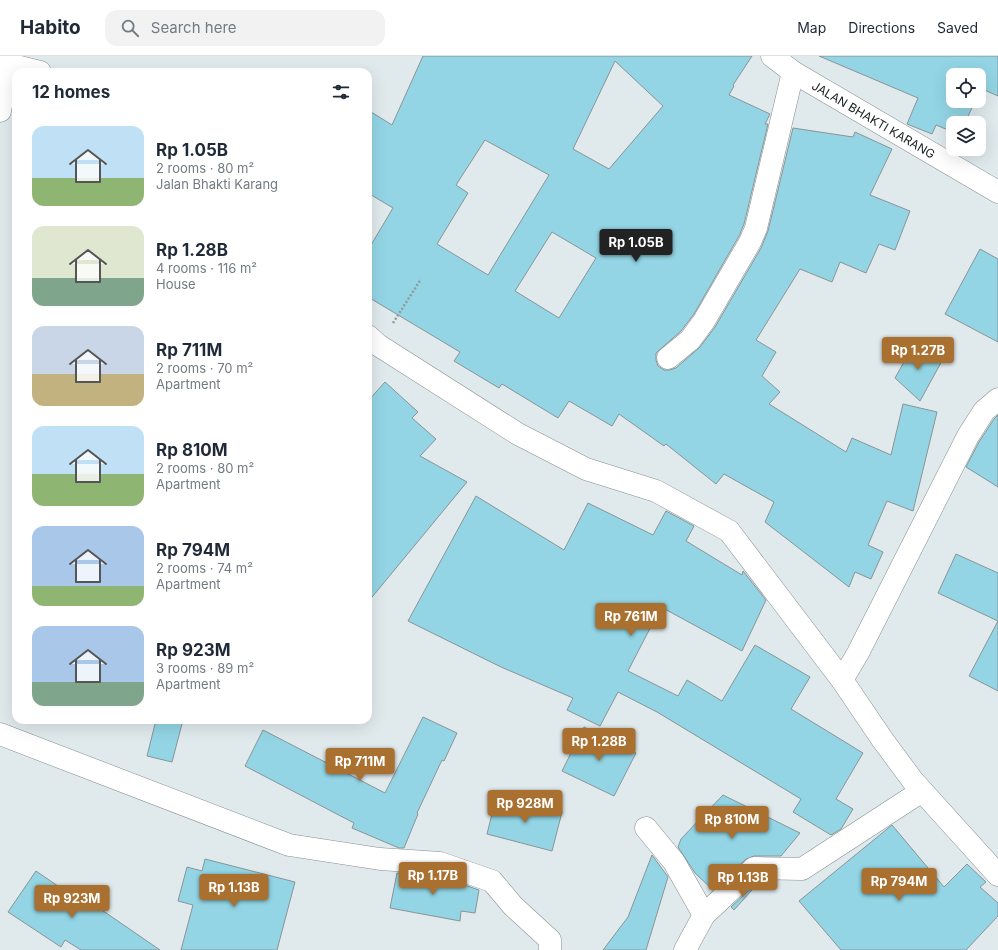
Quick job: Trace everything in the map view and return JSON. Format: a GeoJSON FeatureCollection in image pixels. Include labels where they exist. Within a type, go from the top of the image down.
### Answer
{"type":"FeatureCollection","features":[{"type":"Feature","properties":{"kind":"street"},"geometry":{"type":"LineString","coordinates":[[43,68],[46,56]]}},
{"type":"Feature","properties":{"kind":"street","name":"JALAN BHAKTI KARANG"},"geometry":{"type":"LineString","coordinates":[[772,56],[793,72],[998,192]]}},
{"type":"Feature","properties":{"kind":"street"},"geometry":{"type":"LineString","coordinates":[[0,110],[4,63],[24,68]]}},
{"type":"Feature","properties":{"kind":"street"},"geometry":{"type":"LineString","coordinates":[[668,358],[690,340],[704,321],[750,242],[756,228],[793,72]]}},
{"type":"Feature","properties":{"kind":"street"},"geometry":{"type":"LineString","coordinates":[[373,341],[518,434],[586,469],[656,491],[729,531],[842,680],[882,739],[922,791],[998,875]]}},
{"type":"Feature","properties":{"kind":"street"},"geometry":{"type":"LineString","coordinates":[[842,680],[858,653],[968,436],[984,411],[998,399]]}},
{"type":"Feature","properties":{"kind":"street"},"geometry":{"type":"LineString","coordinates":[[0,734],[289,845],[380,859],[440,863],[492,881],[513,906],[550,940],[550,950]]}},
{"type":"Feature","properties":{"kind":"street"},"geometry":{"type":"LineString","coordinates":[[685,950],[704,915],[754,868],[802,869],[922,791]]}},
{"type":"Feature","properties":{"kind":"street"},"geometry":{"type":"LineString","coordinates":[[646,828],[674,862],[704,915]]}},
{"type":"Feature","properties":{"kind":"path"},"geometry":{"type":"LineString","coordinates":[[373,341],[404,309],[421,279]]}},
{"type":"Feature","properties":{"kind":"building"},"geometry":{"type":"Polygon","coordinates":[[[423,56],[752,56],[733,85],[734,86],[729,95],[770,114],[765,124],[768,124],[744,224],[739,236],[694,314],[681,331],[656,353],[658,366],[664,370],[676,368],[700,347],[715,327],[761,248],[768,231],[793,128],[853,137],[855,132],[892,149],[870,195],[910,211],[895,250],[879,244],[866,273],[840,262],[832,282],[800,269],[756,340],[776,352],[762,376],[780,392],[769,404],[846,452],[852,438],[891,455],[903,404],[937,412],[913,511],[887,501],[868,545],[883,552],[871,579],[855,572],[849,587],[765,522],[774,502],[724,474],[716,484],[666,444],[664,446],[619,414],[612,426],[569,401],[558,418],[502,384],[499,388],[454,361],[460,352],[372,299],[372,243],[393,208],[372,195],[372,112],[392,125],[423,56]],[[615,61],[573,149],[609,169],[663,106],[615,61]],[[485,140],[456,185],[468,193],[437,244],[488,275],[549,175],[485,140]],[[552,232],[515,291],[559,318],[596,258],[552,232]]]}},
{"type":"Feature","properties":{"kind":"building"},"geometry":{"type":"Polygon","coordinates":[[[819,56],[998,56],[998,96],[986,91],[986,68],[946,68],[946,108],[972,108],[968,116],[946,116],[946,129],[936,125],[932,134],[907,124],[918,98],[819,56]]]}},
{"type":"Feature","properties":{"kind":"building"},"geometry":{"type":"Polygon","coordinates":[[[980,249],[998,259],[998,342],[945,314],[980,249]]]}},
{"type":"Feature","properties":{"kind":"building"},"geometry":{"type":"Polygon","coordinates":[[[914,344],[943,359],[920,401],[895,378],[914,344]]]}},
{"type":"Feature","properties":{"kind":"building"},"geometry":{"type":"Polygon","coordinates":[[[385,382],[418,412],[412,418],[436,439],[420,456],[467,482],[372,597],[372,397],[385,382]]]}},
{"type":"Feature","properties":{"kind":"building"},"geometry":{"type":"Polygon","coordinates":[[[998,415],[998,487],[966,467],[979,442],[998,415]]]}},
{"type":"Feature","properties":{"kind":"building"},"geometry":{"type":"Polygon","coordinates":[[[476,496],[564,550],[588,503],[653,535],[666,511],[694,526],[686,541],[742,575],[743,571],[766,600],[742,651],[661,607],[628,671],[678,696],[687,680],[722,701],[755,645],[810,677],[791,709],[863,753],[836,799],[853,809],[841,829],[831,835],[793,812],[801,799],[657,712],[618,692],[600,726],[567,710],[573,698],[501,667],[408,621],[476,496]]]}},
{"type":"Feature","properties":{"kind":"building"},"geometry":{"type":"Polygon","coordinates":[[[956,554],[998,573],[998,621],[938,593],[956,554]]]}},
{"type":"Feature","properties":{"kind":"building"},"geometry":{"type":"Polygon","coordinates":[[[998,621],[998,691],[969,676],[998,621]]]}},
{"type":"Feature","properties":{"kind":"building"},"geometry":{"type":"Polygon","coordinates":[[[423,717],[457,733],[444,761],[442,760],[417,813],[418,814],[404,848],[399,848],[352,828],[354,823],[245,766],[263,730],[385,793],[423,717]]]}},
{"type":"Feature","properties":{"kind":"building"},"geometry":{"type":"Polygon","coordinates":[[[155,724],[182,724],[172,762],[147,756],[155,724]]]}},
{"type":"Feature","properties":{"kind":"building"},"geometry":{"type":"Polygon","coordinates":[[[584,727],[636,753],[614,796],[562,771],[584,727]]]}},
{"type":"Feature","properties":{"kind":"building"},"geometry":{"type":"Polygon","coordinates":[[[723,795],[800,833],[781,856],[754,856],[746,859],[713,890],[695,873],[678,847],[681,839],[723,795]]]}},
{"type":"Feature","properties":{"kind":"building"},"geometry":{"type":"Polygon","coordinates":[[[496,798],[534,808],[535,805],[562,812],[552,851],[487,834],[496,798]]]}},
{"type":"Feature","properties":{"kind":"building"},"geometry":{"type":"Polygon","coordinates":[[[892,825],[944,887],[967,864],[986,882],[980,887],[998,903],[998,916],[966,950],[841,950],[799,901],[892,825]]]}},
{"type":"Feature","properties":{"kind":"building"},"geometry":{"type":"Polygon","coordinates":[[[652,855],[668,877],[646,950],[603,950],[628,917],[652,855]]]}},
{"type":"Feature","properties":{"kind":"building"},"geometry":{"type":"Polygon","coordinates":[[[205,859],[295,882],[277,950],[181,950],[193,905],[178,901],[187,867],[202,871],[205,859]]]}},
{"type":"Feature","properties":{"kind":"building"},"geometry":{"type":"Polygon","coordinates":[[[36,871],[71,895],[80,895],[160,950],[81,950],[65,940],[61,947],[8,912],[36,871]]]}},
{"type":"Feature","properties":{"kind":"building"},"geometry":{"type":"Polygon","coordinates":[[[397,873],[419,874],[450,880],[479,890],[475,913],[461,911],[460,921],[390,908],[397,873]]]}},
{"type":"Feature","properties":{"kind":"building"},"geometry":{"type":"Polygon","coordinates":[[[759,881],[734,910],[731,907],[759,881]]]}}]}
